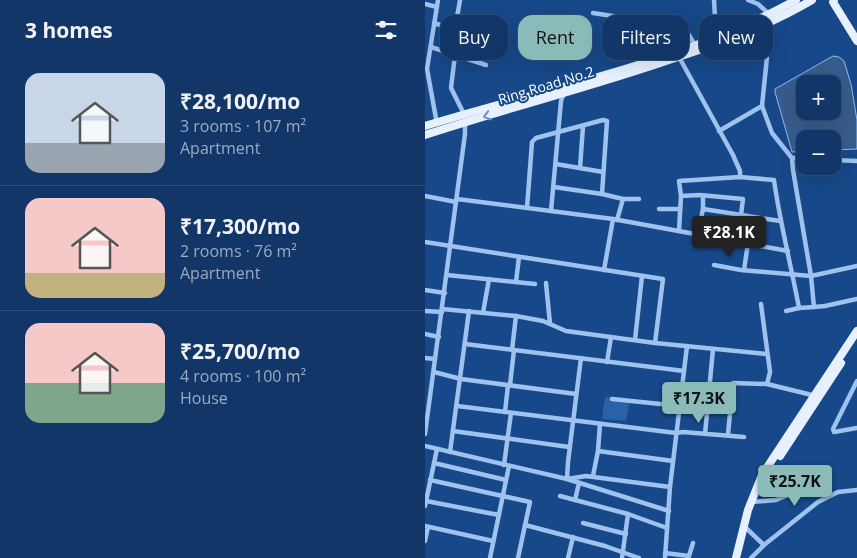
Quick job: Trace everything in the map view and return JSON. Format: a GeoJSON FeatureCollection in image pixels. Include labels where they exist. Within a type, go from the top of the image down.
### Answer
{"type":"FeatureCollection","features":[{"type":"Feature","properties":{"kind":"main road","name":"Ring Road No.2"},"geometry":{"type":"LineString","coordinates":[[769,14],[796,0]]}},
{"type":"Feature","properties":{"kind":"main road","name":"Ring Road No.2"},"geometry":{"type":"LineString","coordinates":[[773,20],[812,0]]}},
{"type":"Feature","properties":{"kind":"main road"},"geometry":{"type":"LineString","coordinates":[[835,0],[857,32]]}},
{"type":"Feature","properties":{"kind":"main road"},"geometry":{"type":"LineString","coordinates":[[835,0],[833,2],[857,41]]}},
{"type":"Feature","properties":{"kind":"main road","name":"Ring Road No.2"},"geometry":{"type":"LineString","coordinates":[[425,126],[438,126],[465,118],[636,65],[699,43]]}},
{"type":"Feature","properties":{"kind":"main road","name":"Ring Road No.2"},"geometry":{"type":"LineString","coordinates":[[465,118],[564,93],[669,60]]}},
{"type":"Feature","properties":{"kind":"main road","name":"Ring Road No.2"},"geometry":{"type":"LineString","coordinates":[[425,135],[438,126]]}},
{"type":"Feature","properties":{"kind":"main road"},"geometry":{"type":"LineString","coordinates":[[817,396],[857,331]]}},
{"type":"Feature","properties":{"kind":"main road"},"geometry":{"type":"LineString","coordinates":[[737,558],[762,475],[857,338]]}},
{"type":"Feature","properties":{"kind":"main road"},"geometry":{"type":"LineString","coordinates":[[737,558],[753,502]]}},
{"type":"Feature","properties":{"kind":"street"},"geometry":{"type":"LineString","coordinates":[[438,0],[427,69],[438,126]]}},
{"type":"Feature","properties":{"kind":"street"},"geometry":{"type":"LineString","coordinates":[[457,15],[460,0]]}},
{"type":"Feature","properties":{"kind":"street"},"geometry":{"type":"LineString","coordinates":[[714,0],[715,15]]}},
{"type":"Feature","properties":{"kind":"street"},"geometry":{"type":"LineString","coordinates":[[747,0],[758,4],[769,14]]}},
{"type":"Feature","properties":{"kind":"street"},"geometry":{"type":"LineString","coordinates":[[425,4],[437,7]]}},
{"type":"Feature","properties":{"kind":"street"},"geometry":{"type":"LineString","coordinates":[[593,13],[632,19],[681,22],[695,45]]}},
{"type":"Feature","properties":{"kind":"street"},"geometry":{"type":"LineString","coordinates":[[435,24],[440,25]]}},
{"type":"Feature","properties":{"kind":"street"},"geometry":{"type":"LineString","coordinates":[[431,47],[440,50]]}},
{"type":"Feature","properties":{"kind":"street"},"geometry":{"type":"LineString","coordinates":[[425,434],[451,246],[465,118],[451,88],[454,60]]}},
{"type":"Feature","properties":{"kind":"street"},"geometry":{"type":"LineString","coordinates":[[470,60],[486,65]]}},
{"type":"Feature","properties":{"kind":"street"},"geometry":{"type":"LineString","coordinates":[[681,60],[740,171],[740,177]]}},
{"type":"Feature","properties":{"kind":"street"},"geometry":{"type":"LineString","coordinates":[[767,60],[762,106],[772,134],[793,158],[793,170],[811,276],[814,307]]}},
{"type":"Feature","properties":{"kind":"street"},"geometry":{"type":"LineString","coordinates":[[425,90],[429,80]]}},
{"type":"Feature","properties":{"kind":"street"},"geometry":{"type":"LineString","coordinates":[[551,211],[561,101],[564,93]]}},
{"type":"Feature","properties":{"kind":"street"},"geometry":{"type":"LineString","coordinates":[[719,131],[762,106]]}},
{"type":"Feature","properties":{"kind":"street"},"geometry":{"type":"LineString","coordinates":[[527,208],[533,142],[536,138],[603,120],[607,121],[607,145],[602,194]]}},
{"type":"Feature","properties":{"kind":"street"},"geometry":{"type":"LineString","coordinates":[[581,168],[583,126]]}},
{"type":"Feature","properties":{"kind":"street"},"geometry":{"type":"LineString","coordinates":[[841,160],[857,161]]}},
{"type":"Feature","properties":{"kind":"street"},"geometry":{"type":"LineString","coordinates":[[556,164],[603,172]]}},
{"type":"Feature","properties":{"kind":"street"},"geometry":{"type":"LineString","coordinates":[[679,231],[681,196],[679,181],[740,177],[774,180],[780,221],[799,308]]}},
{"type":"Feature","properties":{"kind":"street"},"geometry":{"type":"LineString","coordinates":[[554,187],[623,199],[639,199]]}},
{"type":"Feature","properties":{"kind":"street"},"geometry":{"type":"LineString","coordinates":[[425,196],[615,220],[788,251]]}},
{"type":"Feature","properties":{"kind":"street"},"geometry":{"type":"LineString","coordinates":[[681,196],[743,199],[741,215]]}},
{"type":"Feature","properties":{"kind":"street"},"geometry":{"type":"LineString","coordinates":[[698,234],[703,209],[703,196]]}},
{"type":"Feature","properties":{"kind":"street"},"geometry":{"type":"LineString","coordinates":[[604,270],[615,220],[623,199]]}},
{"type":"Feature","properties":{"kind":"street"},"geometry":{"type":"LineString","coordinates":[[659,209],[680,209]]}},
{"type":"Feature","properties":{"kind":"street"},"geometry":{"type":"LineString","coordinates":[[703,209],[780,221]]}},
{"type":"Feature","properties":{"kind":"street"},"geometry":{"type":"LineString","coordinates":[[425,242],[663,279],[655,343]]}},
{"type":"Feature","properties":{"kind":"street"},"geometry":{"type":"LineString","coordinates":[[744,270],[748,243]]}},
{"type":"Feature","properties":{"kind":"street"},"geometry":{"type":"LineString","coordinates":[[516,282],[519,257]]}},
{"type":"Feature","properties":{"kind":"street"},"geometry":{"type":"LineString","coordinates":[[714,266],[811,276],[857,266]]}},
{"type":"Feature","properties":{"kind":"street"},"geometry":{"type":"LineString","coordinates":[[447,274],[535,284]]}},
{"type":"Feature","properties":{"kind":"street"},"geometry":{"type":"LineString","coordinates":[[635,340],[642,276]]}},
{"type":"Feature","properties":{"kind":"street"},"geometry":{"type":"LineString","coordinates":[[483,313],[489,279]]}},
{"type":"Feature","properties":{"kind":"street"},"geometry":{"type":"LineString","coordinates":[[545,283],[550,324]]}},
{"type":"Feature","properties":{"kind":"street"},"geometry":{"type":"LineString","coordinates":[[425,290],[445,293]]}},
{"type":"Feature","properties":{"kind":"street"},"geometry":{"type":"LineString","coordinates":[[786,311],[825,306],[857,299]]}},
{"type":"Feature","properties":{"kind":"street"},"geometry":{"type":"LineString","coordinates":[[761,304],[770,372],[767,384]]}},
{"type":"Feature","properties":{"kind":"street"},"geometry":{"type":"LineString","coordinates":[[425,311],[469,311],[516,316],[543,321],[566,331],[655,343],[767,354]]}},
{"type":"Feature","properties":{"kind":"street"},"geometry":{"type":"LineString","coordinates":[[450,452],[469,311]]}},
{"type":"Feature","properties":{"kind":"street"},"geometry":{"type":"LineString","coordinates":[[505,412],[516,316]]}},
{"type":"Feature","properties":{"kind":"street"},"geometry":{"type":"LineString","coordinates":[[425,334],[439,337]]}},
{"type":"Feature","properties":{"kind":"street"},"geometry":{"type":"LineString","coordinates":[[607,362],[611,337]]}},
{"type":"Feature","properties":{"kind":"street"},"geometry":{"type":"LineString","coordinates":[[465,344],[684,371]]}},
{"type":"Feature","properties":{"kind":"street"},"geometry":{"type":"LineString","coordinates":[[687,346],[670,487],[665,555],[689,556],[693,542]]}},
{"type":"Feature","properties":{"kind":"street"},"geometry":{"type":"LineString","coordinates":[[705,434],[713,349]]}},
{"type":"Feature","properties":{"kind":"street"},"geometry":{"type":"LineString","coordinates":[[425,358],[435,359]]}},
{"type":"Feature","properties":{"kind":"street"},"geometry":{"type":"LineString","coordinates":[[567,479],[569,447],[581,358]]}},
{"type":"Feature","properties":{"kind":"street"},"geometry":{"type":"LineString","coordinates":[[434,372],[461,379],[576,394]]}},
{"type":"Feature","properties":{"kind":"street"},"geometry":{"type":"LineString","coordinates":[[425,380],[432,381]]}},
{"type":"Feature","properties":{"kind":"street"},"geometry":{"type":"LineString","coordinates":[[857,380],[833,429],[834,432],[838,432],[857,428]]}},
{"type":"Feature","properties":{"kind":"street"},"geometry":{"type":"LineString","coordinates":[[728,434],[733,382],[767,384],[817,396]]}},
{"type":"Feature","properties":{"kind":"street"},"geometry":{"type":"LineString","coordinates":[[612,399],[679,406]]}},
{"type":"Feature","properties":{"kind":"street"},"geometry":{"type":"LineString","coordinates":[[457,406],[676,433],[724,436],[728,434],[744,437]]}},
{"type":"Feature","properties":{"kind":"street"},"geometry":{"type":"LineString","coordinates":[[490,558],[506,480],[511,413]]}},
{"type":"Feature","properties":{"kind":"street"},"geometry":{"type":"LineString","coordinates":[[593,476],[598,451],[600,424]]}},
{"type":"Feature","properties":{"kind":"street"},"geometry":{"type":"LineString","coordinates":[[453,431],[569,447]]}},
{"type":"Feature","properties":{"kind":"street"},"geometry":{"type":"LineString","coordinates":[[425,446],[567,479],[669,511]]}},
{"type":"Feature","properties":{"kind":"street"},"geometry":{"type":"LineString","coordinates":[[437,448],[425,504],[499,515]]}},
{"type":"Feature","properties":{"kind":"street"},"geometry":{"type":"LineString","coordinates":[[598,451],[673,461]]}},
{"type":"Feature","properties":{"kind":"street"},"geometry":{"type":"LineString","coordinates":[[434,463],[506,480]]}},
{"type":"Feature","properties":{"kind":"street"},"geometry":{"type":"LineString","coordinates":[[567,479],[579,476],[593,476],[670,487]]}},
{"type":"Feature","properties":{"kind":"street"},"geometry":{"type":"LineString","coordinates":[[428,483],[530,502],[518,558]]}},
{"type":"Feature","properties":{"kind":"street"},"geometry":{"type":"LineString","coordinates":[[575,500],[579,483]]}},
{"type":"Feature","properties":{"kind":"street"},"geometry":{"type":"LineString","coordinates":[[751,558],[764,545],[818,502],[838,492],[857,490]]}},
{"type":"Feature","properties":{"kind":"street"},"geometry":{"type":"LineString","coordinates":[[753,502],[776,500],[788,495]]}},
{"type":"Feature","properties":{"kind":"street"},"geometry":{"type":"LineString","coordinates":[[561,496],[628,514],[667,528]]}},
{"type":"Feature","properties":{"kind":"street"},"geometry":{"type":"LineString","coordinates":[[622,558],[628,514]]}},
{"type":"Feature","properties":{"kind":"street"},"geometry":{"type":"LineString","coordinates":[[583,523],[626,534]]}},
{"type":"Feature","properties":{"kind":"street"},"geometry":{"type":"LineString","coordinates":[[525,525],[573,537],[639,558]]}},
{"type":"Feature","properties":{"kind":"street"},"geometry":{"type":"LineString","coordinates":[[425,541],[427,526],[493,541]]}},
{"type":"Feature","properties":{"kind":"street"},"geometry":{"type":"LineString","coordinates":[[746,528],[764,545]]}},
{"type":"Feature","properties":{"kind":"street"},"geometry":{"type":"LineString","coordinates":[[568,558],[573,537]]}},
{"type":"Feature","properties":{"kind":"shaded area"},"geometry":{"type":"Polygon","coordinates":[[[833,56],[839,57],[844,61],[851,84],[857,120],[857,149],[841,150],[841,130],[796,130],[796,152],[792,152],[775,89],[796,77],[796,120],[841,120],[841,75],[800,75],[833,56]]]}},
{"type":"Feature","properties":{"kind":"shaded area"},"geometry":{"type":"Polygon","coordinates":[[[605,397],[630,400],[626,421],[602,419],[605,397]]]}}]}
